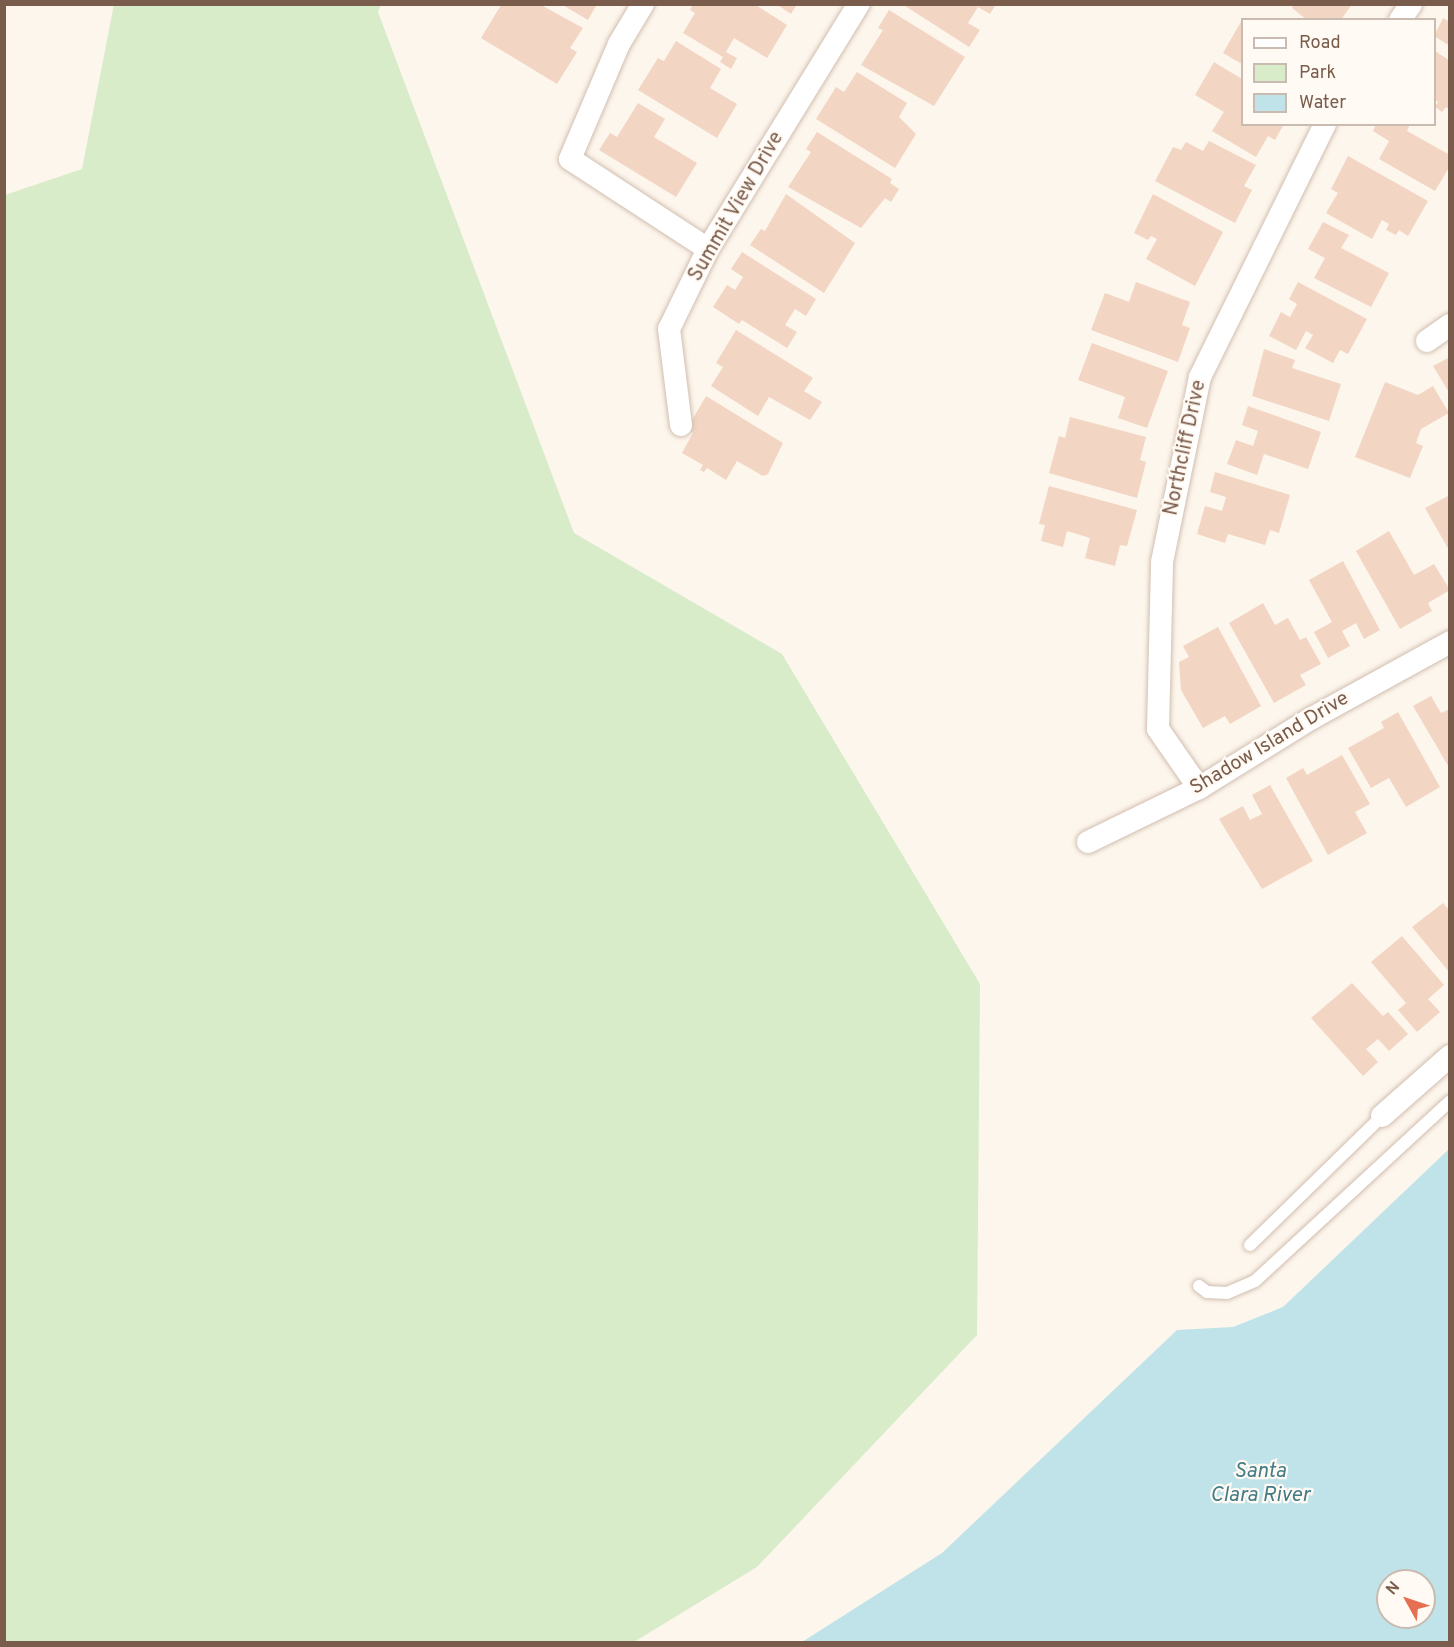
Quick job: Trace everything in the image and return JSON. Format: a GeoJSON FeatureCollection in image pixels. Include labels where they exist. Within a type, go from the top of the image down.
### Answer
{"type":"FeatureCollection","features":[{"type":"Feature","properties":{"kind":"street"},"geometry":{"type":"LineString","coordinates":[[643,4],[619,44],[570,159],[708,249]]}},
{"type":"Feature","properties":{"kind":"street","name":"Summit View Drive"},"geometry":{"type":"LineString","coordinates":[[681,425],[669,329],[708,249],[859,4]]}},
{"type":"Feature","properties":{"kind":"street"},"geometry":{"type":"LineString","coordinates":[[1401,18],[1411,4]]}},
{"type":"Feature","properties":{"kind":"street","name":"Northcliff Drive"},"geometry":{"type":"LineString","coordinates":[[1199,788],[1158,729],[1162,562],[1200,377],[1324,126]]}},
{"type":"Feature","properties":{"kind":"street"},"geometry":{"type":"LineString","coordinates":[[1427,341],[1449,325]]}},
{"type":"Feature","properties":{"kind":"street","name":"Shadow Island Drive"},"geometry":{"type":"LineString","coordinates":[[1088,842],[1199,788],[1312,718],[1449,642]]}},
{"type":"Feature","properties":{"kind":"street"},"geometry":{"type":"LineString","coordinates":[[1382,1116],[1449,1056]]}},
{"type":"Feature","properties":{"kind":"lane"},"geometry":{"type":"LineString","coordinates":[[1199,1286],[1207,1292],[1227,1293],[1255,1281],[1449,1101]]}},
{"type":"Feature","properties":{"kind":"lane"},"geometry":{"type":"LineString","coordinates":[[1250,1245],[1382,1116]]}},
{"type":"Feature","properties":{"kind":"green space"},"geometry":{"type":"Polygon","coordinates":[[[114,4],[381,5],[378,12],[574,533],[782,654],[980,984],[977,1335],[757,1567],[634,1642],[5,1642],[5,195],[82,169],[114,4]]]}},
{"type":"Feature","properties":{"kind":"water","name":"Santa Clara River"},"geometry":{"type":"Polygon","coordinates":[[[1449,1149],[1449,1642],[802,1642],[942,1553],[1177,1330],[1233,1327],[1283,1307],[1449,1149]]]}},
{"type":"Feature","properties":{"kind":"building"},"geometry":{"type":"Polygon","coordinates":[[[561,4],[597,4],[588,20],[561,4]]]}},
{"type":"Feature","properties":{"kind":"building"},"geometry":{"type":"Polygon","coordinates":[[[693,4],[754,4],[787,25],[767,58],[734,38],[726,52],[737,58],[731,69],[720,62],[723,57],[683,33],[695,13],[690,10],[693,4]]]}},
{"type":"Feature","properties":{"kind":"building"},"geometry":{"type":"Polygon","coordinates":[[[776,4],[797,4],[791,14],[776,4]]]}},
{"type":"Feature","properties":{"kind":"building"},"geometry":{"type":"Polygon","coordinates":[[[902,4],[996,4],[990,14],[978,7],[968,23],[980,30],[969,47],[902,4]]]}},
{"type":"Feature","properties":{"kind":"building"},"geometry":{"type":"Polygon","coordinates":[[[1294,4],[1352,4],[1342,18],[1304,18],[1292,8],[1294,4]]]}},
{"type":"Feature","properties":{"kind":"building"},"geometry":{"type":"Polygon","coordinates":[[[501,5],[541,5],[583,28],[570,48],[577,52],[557,84],[481,38],[501,5]]]}},
{"type":"Feature","properties":{"kind":"building"},"geometry":{"type":"Polygon","coordinates":[[[889,10],[965,57],[934,106],[861,65],[883,30],[878,28],[889,10]]]}},
{"type":"Feature","properties":{"kind":"building"},"geometry":{"type":"Polygon","coordinates":[[[1443,18],[1450,22],[1450,46],[1436,37],[1443,18]]]}},
{"type":"Feature","properties":{"kind":"building"},"geometry":{"type":"Polygon","coordinates":[[[1241,22],[1241,63],[1223,53],[1241,22]]]}},
{"type":"Feature","properties":{"kind":"building"},"geometry":{"type":"Polygon","coordinates":[[[676,41],[721,69],[710,88],[737,104],[717,138],[638,90],[658,58],[664,61],[676,41]]]}},
{"type":"Feature","properties":{"kind":"building"},"geometry":{"type":"Polygon","coordinates":[[[1436,51],[1450,61],[1450,110],[1446,107],[1442,112],[1436,108],[1438,102],[1436,100],[1436,51]]]}},
{"type":"Feature","properties":{"kind":"building"},"geometry":{"type":"Polygon","coordinates":[[[1214,62],[1241,78],[1241,126],[1283,126],[1275,140],[1268,136],[1256,157],[1212,131],[1224,112],[1195,95],[1214,62]]]}},
{"type":"Feature","properties":{"kind":"building"},"geometry":{"type":"Polygon","coordinates":[[[857,72],[907,103],[899,117],[916,134],[895,168],[816,119],[836,87],[844,92],[857,72]]]}},
{"type":"Feature","properties":{"kind":"building"},"geometry":{"type":"Polygon","coordinates":[[[638,103],[665,119],[654,137],[697,163],[676,197],[599,150],[610,133],[617,137],[638,103]]]}},
{"type":"Feature","properties":{"kind":"building"},"geometry":{"type":"Polygon","coordinates":[[[1375,126],[1409,126],[1407,131],[1450,155],[1450,166],[1435,191],[1379,159],[1389,141],[1373,131],[1375,126]]]}},
{"type":"Feature","properties":{"kind":"building"},"geometry":{"type":"Polygon","coordinates":[[[817,132],[892,179],[890,183],[899,189],[891,202],[885,198],[861,228],[788,187],[811,152],[806,149],[817,132]]]}},
{"type":"Feature","properties":{"kind":"building"},"geometry":{"type":"Polygon","coordinates":[[[1209,141],[1256,165],[1244,186],[1252,190],[1235,223],[1155,181],[1173,147],[1181,150],[1186,142],[1203,151],[1209,141]]]}},
{"type":"Feature","properties":{"kind":"building"},"geometry":{"type":"Polygon","coordinates":[[[1348,156],[1428,201],[1408,236],[1399,230],[1396,235],[1386,230],[1389,224],[1382,220],[1372,239],[1326,213],[1338,193],[1331,189],[1348,156]]]}},
{"type":"Feature","properties":{"kind":"building"},"geometry":{"type":"Polygon","coordinates":[[[786,194],[855,243],[824,293],[750,245],[761,229],[765,231],[786,194]]]}},
{"type":"Feature","properties":{"kind":"building"},"geometry":{"type":"Polygon","coordinates":[[[1153,194],[1223,232],[1195,286],[1146,259],[1157,239],[1151,236],[1148,240],[1134,233],[1153,194]]]}},
{"type":"Feature","properties":{"kind":"building"},"geometry":{"type":"Polygon","coordinates":[[[1323,222],[1349,235],[1341,248],[1389,273],[1371,307],[1314,278],[1325,258],[1308,249],[1323,222]]]}},
{"type":"Feature","properties":{"kind":"building"},"geometry":{"type":"Polygon","coordinates":[[[742,252],[816,299],[806,316],[795,309],[785,325],[797,332],[787,348],[742,320],[739,324],[713,307],[727,285],[735,290],[743,277],[731,269],[742,252]]]}},
{"type":"Feature","properties":{"kind":"building"},"geometry":{"type":"Polygon","coordinates":[[[1136,282],[1190,302],[1182,325],[1190,328],[1178,362],[1091,330],[1105,293],[1129,302],[1136,282]]]}},
{"type":"Feature","properties":{"kind":"building"},"geometry":{"type":"Polygon","coordinates":[[[1298,282],[1367,319],[1348,354],[1340,350],[1333,363],[1305,348],[1313,335],[1306,331],[1296,350],[1269,336],[1281,312],[1290,317],[1297,304],[1289,299],[1298,282]]]}},
{"type":"Feature","properties":{"kind":"building"},"geometry":{"type":"Polygon","coordinates":[[[736,330],[813,378],[804,391],[822,402],[810,420],[769,397],[758,416],[711,386],[723,367],[716,363],[736,330]]]}},
{"type":"Feature","properties":{"kind":"building"},"geometry":{"type":"Polygon","coordinates":[[[1092,343],[1168,371],[1147,428],[1118,418],[1125,397],[1078,380],[1092,343]]]}},
{"type":"Feature","properties":{"kind":"building"},"geometry":{"type":"Polygon","coordinates":[[[1264,349],[1295,360],[1292,368],[1341,384],[1329,421],[1252,396],[1264,349]]]}},
{"type":"Feature","properties":{"kind":"building"},"geometry":{"type":"Polygon","coordinates":[[[1450,357],[1450,394],[1433,366],[1450,357]]]}},
{"type":"Feature","properties":{"kind":"building"},"geometry":{"type":"Polygon","coordinates":[[[1385,382],[1418,395],[1433,386],[1449,413],[1421,429],[1416,443],[1423,446],[1410,478],[1355,457],[1385,382]]]}},
{"type":"Feature","properties":{"kind":"building"},"geometry":{"type":"Polygon","coordinates":[[[706,396],[783,443],[768,474],[763,476],[737,461],[726,480],[707,468],[704,472],[700,470],[703,465],[682,453],[693,433],[687,429],[706,396]]]}},
{"type":"Feature","properties":{"kind":"building"},"geometry":{"type":"Polygon","coordinates":[[[1248,406],[1321,432],[1308,469],[1264,454],[1257,475],[1227,464],[1236,440],[1253,446],[1258,431],[1242,425],[1248,406]]]}},
{"type":"Feature","properties":{"kind":"building"},"geometry":{"type":"Polygon","coordinates":[[[1070,417],[1146,437],[1140,460],[1146,462],[1137,498],[1049,473],[1059,436],[1065,438],[1070,417]]]}},
{"type":"Feature","properties":{"kind":"building"},"geometry":{"type":"Polygon","coordinates":[[[1215,472],[1290,495],[1279,533],[1270,530],[1265,545],[1228,534],[1225,543],[1197,534],[1205,506],[1222,511],[1226,497],[1210,492],[1215,472]]]}},
{"type":"Feature","properties":{"kind":"building"},"geometry":{"type":"Polygon","coordinates":[[[1049,486],[1137,510],[1127,546],[1120,545],[1115,566],[1085,558],[1090,538],[1067,531],[1063,547],[1041,541],[1045,525],[1039,524],[1049,486]]]}},
{"type":"Feature","properties":{"kind":"building"},"geometry":{"type":"Polygon","coordinates":[[[1450,495],[1450,552],[1425,508],[1450,495]]]}},
{"type":"Feature","properties":{"kind":"building"},"geometry":{"type":"Polygon","coordinates":[[[1389,531],[1414,575],[1434,564],[1450,590],[1428,603],[1432,611],[1400,629],[1356,551],[1389,531]]]}},
{"type":"Feature","properties":{"kind":"building"},"geometry":{"type":"Polygon","coordinates":[[[1343,561],[1380,630],[1364,639],[1356,623],[1342,631],[1350,646],[1328,658],[1314,632],[1332,622],[1309,580],[1343,561]]]}},
{"type":"Feature","properties":{"kind":"building"},"geometry":{"type":"Polygon","coordinates":[[[1263,603],[1275,625],[1288,618],[1300,640],[1306,637],[1321,664],[1300,675],[1306,685],[1274,703],[1229,623],[1263,603]]]}},
{"type":"Feature","properties":{"kind":"building"},"geometry":{"type":"Polygon","coordinates":[[[1218,627],[1261,706],[1230,724],[1225,716],[1203,728],[1181,690],[1179,662],[1189,657],[1183,646],[1218,627]]]}},
{"type":"Feature","properties":{"kind":"building"},"geometry":{"type":"Polygon","coordinates":[[[1431,696],[1441,713],[1450,709],[1450,769],[1413,706],[1431,696]]]}},
{"type":"Feature","properties":{"kind":"building"},"geometry":{"type":"Polygon","coordinates":[[[1398,712],[1440,787],[1406,807],[1389,778],[1371,788],[1348,748],[1384,728],[1381,722],[1398,712]]]}},
{"type":"Feature","properties":{"kind":"building"},"geometry":{"type":"Polygon","coordinates":[[[1342,755],[1370,804],[1355,812],[1367,833],[1328,855],[1286,778],[1303,768],[1307,775],[1342,755]]]}},
{"type":"Feature","properties":{"kind":"building"},"geometry":{"type":"Polygon","coordinates":[[[1270,785],[1313,861],[1262,889],[1219,819],[1243,806],[1250,820],[1262,814],[1252,795],[1270,785]]]}},
{"type":"Feature","properties":{"kind":"building"},"geometry":{"type":"Polygon","coordinates":[[[1443,903],[1450,911],[1450,973],[1412,927],[1443,903]]]}},
{"type":"Feature","properties":{"kind":"building"},"geometry":{"type":"Polygon","coordinates":[[[1402,936],[1444,985],[1428,999],[1440,1012],[1417,1032],[1398,1010],[1406,1003],[1371,962],[1402,936]]]}},
{"type":"Feature","properties":{"kind":"building"},"geometry":{"type":"Polygon","coordinates":[[[1352,983],[1383,1016],[1388,1012],[1408,1034],[1389,1051],[1378,1039],[1366,1049],[1378,1062],[1363,1076],[1311,1018],[1352,983]]]}}]}
